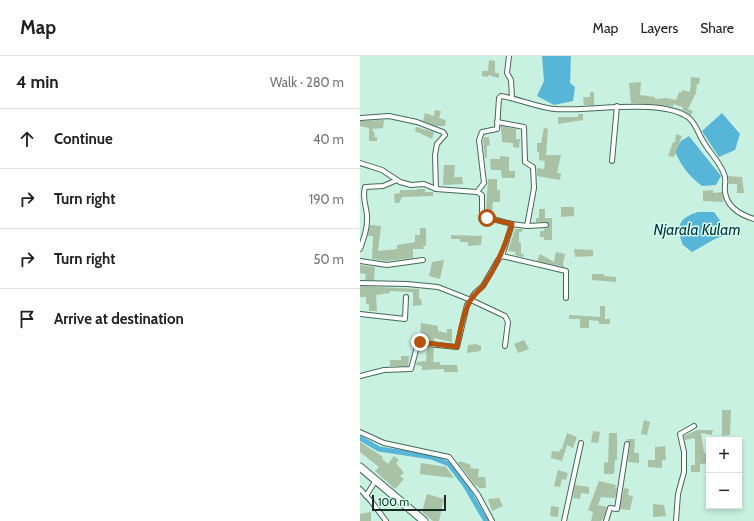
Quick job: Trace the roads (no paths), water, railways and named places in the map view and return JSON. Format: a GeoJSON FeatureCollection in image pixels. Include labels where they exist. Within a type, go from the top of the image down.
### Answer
{"type":"FeatureCollection","features":[{"type":"Feature","properties":{"kind":"main road"},"geometry":{"type":"LineString","coordinates":[[360,466],[424,521]]}},
{"type":"Feature","properties":{"kind":"street"},"geometry":{"type":"LineString","coordinates":[[509,56],[507,73],[510,80],[512,98]]}},
{"type":"Feature","properties":{"kind":"street"},"geometry":{"type":"LineString","coordinates":[[477,192],[484,183],[479,140],[482,132],[497,129],[499,98],[501,96],[554,109],[617,106],[665,109],[688,117],[698,129],[702,140],[725,174],[725,193],[730,203],[737,212],[754,219]]}},
{"type":"Feature","properties":{"kind":"street"},"geometry":{"type":"LineString","coordinates":[[612,161],[617,106]]}},
{"type":"Feature","properties":{"kind":"street"},"geometry":{"type":"LineString","coordinates":[[360,118],[389,116],[417,122],[429,128],[443,132],[445,134],[437,144],[435,155],[436,189]]}},
{"type":"Feature","properties":{"kind":"street"},"geometry":{"type":"LineString","coordinates":[[497,122],[524,126],[525,162],[533,167],[534,188],[527,226]]}},
{"type":"Feature","properties":{"kind":"street"},"geometry":{"type":"LineString","coordinates":[[360,163],[382,170],[397,180],[411,185],[424,184],[436,189],[477,192],[482,195],[482,212],[485,217],[527,226],[546,225]]}},
{"type":"Feature","properties":{"kind":"street"},"geometry":{"type":"LineString","coordinates":[[360,249],[367,228],[367,216],[363,194],[366,187],[383,186],[397,180]]}},
{"type":"Feature","properties":{"kind":"street"},"geometry":{"type":"LineString","coordinates":[[360,376],[384,370],[412,369],[418,343],[457,347],[467,305],[475,293],[483,286],[498,260],[502,256],[512,224]]}},
{"type":"Feature","properties":{"kind":"street"},"geometry":{"type":"LineString","coordinates":[[502,256],[566,272],[566,298]]}},
{"type":"Feature","properties":{"kind":"street"},"geometry":{"type":"LineString","coordinates":[[360,261],[387,265],[423,260]]}},
{"type":"Feature","properties":{"kind":"street"},"geometry":{"type":"LineString","coordinates":[[360,283],[407,284],[438,287],[471,300],[505,316],[508,322],[505,346]]}},
{"type":"Feature","properties":{"kind":"street"},"geometry":{"type":"LineString","coordinates":[[360,314],[405,319],[406,297]]}},
{"type":"Feature","properties":{"kind":"street"},"geometry":{"type":"LineString","coordinates":[[676,521],[678,494],[684,472],[684,452],[680,434],[694,426]]}},
{"type":"Feature","properties":{"kind":"street"},"geometry":{"type":"LineString","coordinates":[[360,432],[384,443],[449,457],[478,495],[492,521]]}},
{"type":"Feature","properties":{"kind":"street"},"geometry":{"type":"LineString","coordinates":[[564,521],[581,443]]}},
{"type":"Feature","properties":{"kind":"street"},"geometry":{"type":"LineString","coordinates":[[606,521],[610,508],[617,509],[627,444]]}},
{"type":"Feature","properties":{"kind":"street"},"geometry":{"type":"LineString","coordinates":[[366,496],[376,480]]}},
{"type":"Feature","properties":{"kind":"street"},"geometry":{"type":"LineString","coordinates":[[360,489],[383,515],[386,521]]}},
{"type":"Feature","properties":{"kind":"street"},"geometry":{"type":"LineString","coordinates":[[382,521],[383,515]]}},
{"type":"Feature","properties":{"kind":"water"},"geometry":{"type":"Polygon","coordinates":[[[542,56],[571,56],[570,83],[575,87],[573,101],[554,105],[537,96],[544,81],[542,56]]]}},
{"type":"Feature","properties":{"kind":"water"},"geometry":{"type":"Polygon","coordinates":[[[722,113],[740,134],[735,150],[719,157],[702,131],[722,113]]]}},
{"type":"Feature","properties":{"kind":"water"},"geometry":{"type":"Polygon","coordinates":[[[689,136],[721,176],[716,185],[702,186],[689,174],[680,161],[675,151],[681,141],[689,136]]]}},
{"type":"Feature","properties":{"kind":"water","name":"Njarala Kulam"},"geometry":{"type":"Polygon","coordinates":[[[698,212],[714,212],[721,222],[723,236],[692,252],[683,245],[679,228],[683,220],[698,212]]]}},
{"type":"Feature","properties":{"kind":"waterway"},"geometry":{"type":"LineString","coordinates":[[360,438],[379,449],[431,457],[449,464],[465,485],[486,521]]}},
{"type":"Feature","properties":{"kind":"waterway"},"geometry":{"type":"LineString","coordinates":[[360,492],[375,509]]}}]}
